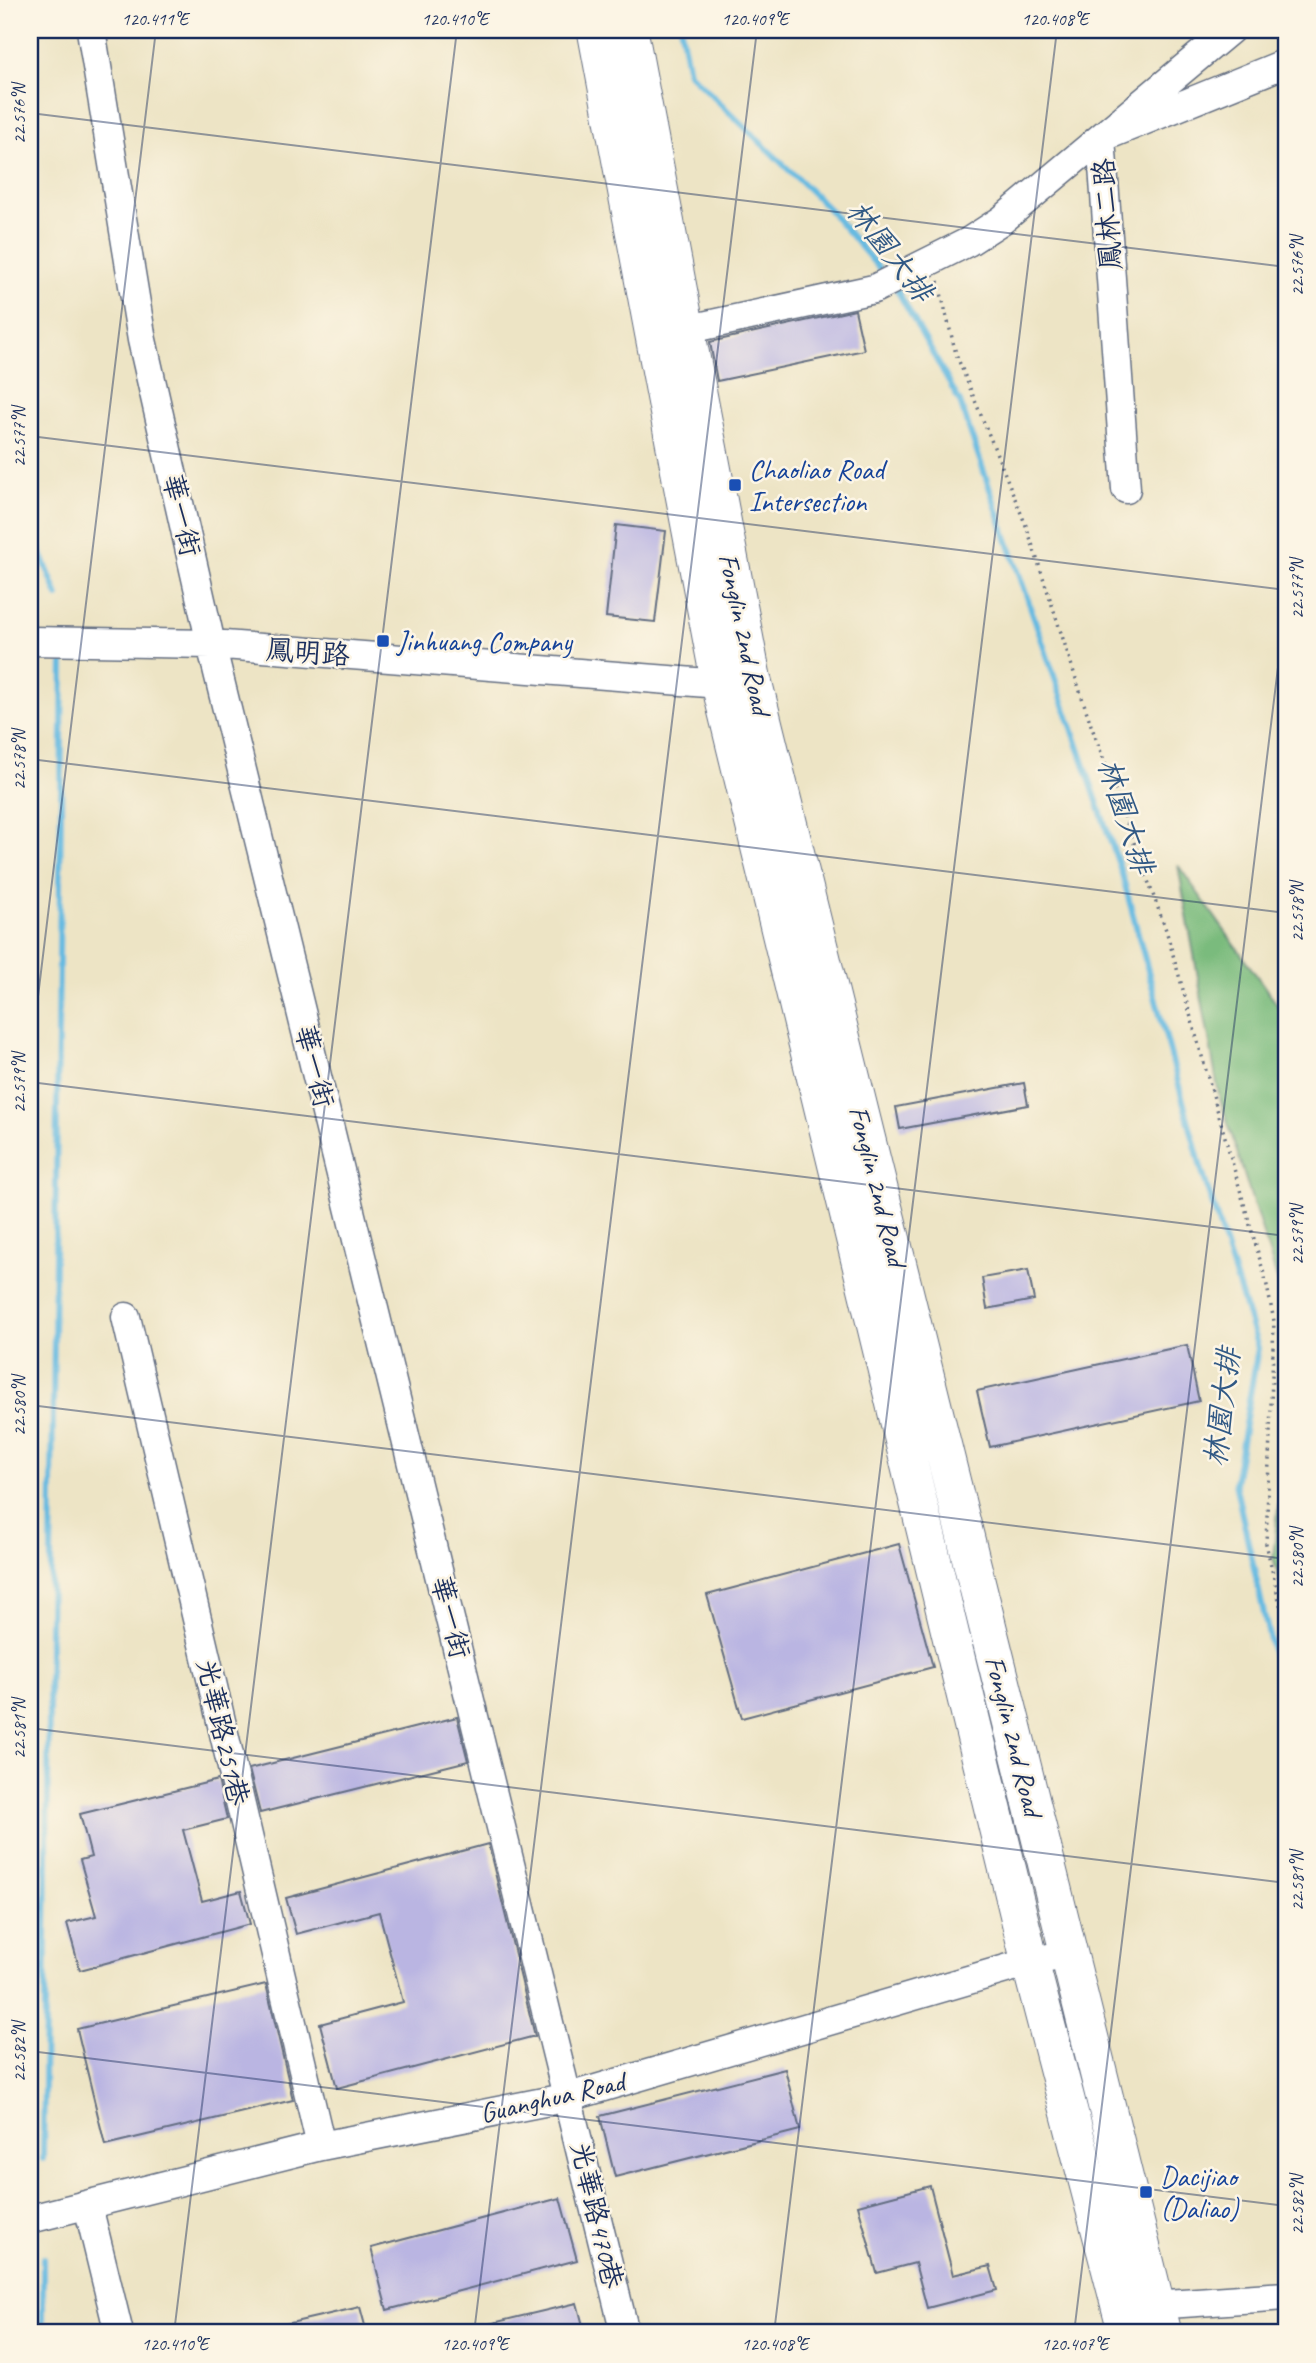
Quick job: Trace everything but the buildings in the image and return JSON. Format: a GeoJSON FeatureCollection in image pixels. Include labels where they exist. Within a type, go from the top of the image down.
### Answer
{"type":"FeatureCollection","features":[{"type":"Feature","properties":{"kind":"main road","name":"Fonglin 2nd Road"},"geometry":{"type":"LineString","coordinates":[[596,30],[668,334],[736,680],[1030,1962],[1142,2320]]}},
{"type":"Feature","properties":{"kind":"main road","name":"Fonglin 2nd Road"},"geometry":{"type":"LineString","coordinates":[[629,30],[668,334]]}},
{"type":"Feature","properties":{"kind":"main road","name":"Fonglin 2nd Road"},"geometry":{"type":"LineString","coordinates":[[736,680],[1068,1954],[1142,2320]]}},
{"type":"Feature","properties":{"kind":"street","name":"華一街"},"geometry":{"type":"LineString","coordinates":[[91,30],[142,340],[211,644],[569,2096]]}},
{"type":"Feature","properties":{"kind":"street"},"geometry":{"type":"LineString","coordinates":[[668,334],[874,289],[968,242],[1002,220],[1230,30]]}},
{"type":"Feature","properties":{"kind":"street","name":"鳳林二路"},"geometry":{"type":"LineString","coordinates":[[1126,489],[1101,138],[1286,63]]}},
{"type":"Feature","properties":{"kind":"street","name":"鳳明路"},"geometry":{"type":"LineString","coordinates":[[30,641],[211,644],[736,680]]}},
{"type":"Feature","properties":{"kind":"street","name":"光華路251巷"},"geometry":{"type":"LineString","coordinates":[[126,1317],[321,2147]]}},
{"type":"Feature","properties":{"kind":"street","name":"Guanghua Road"},"geometry":{"type":"LineString","coordinates":[[30,2219],[321,2147],[569,2096],[1030,1962],[1068,1954]]}},
{"type":"Feature","properties":{"kind":"street","name":"光華路470巷"},"geometry":{"type":"LineString","coordinates":[[569,2096],[625,2333]]}},
{"type":"Feature","properties":{"kind":"street"},"geometry":{"type":"LineString","coordinates":[[88,2206],[119,2333]]}},
{"type":"Feature","properties":{"kind":"street"},"geometry":{"type":"LineString","coordinates":[[1142,2320],[1286,2296]]}},
{"type":"Feature","properties":{"kind":"path"},"geometry":{"type":"LineString","coordinates":[[926,262],[956,354],[1027,528],[1091,725],[1166,930],[1266,1281],[1274,1321],[1266,1544],[1286,1630]]}},
{"type":"Feature","properties":{"kind":"green space"},"geometry":{"type":"Polygon","coordinates":[[[1178,865],[1286,1017],[1286,1307],[1219,1095],[1178,865]]]}},
{"type":"Feature","properties":{"kind":"green space"},"geometry":{"type":"Polygon","coordinates":[[[1286,1432],[1286,1599],[1273,1558],[1286,1432]]]}},
{"type":"Feature","properties":{"kind":"waterway","name":"林園大排"},"geometry":{"type":"LineString","coordinates":[[681,30],[689,73],[825,205],[884,274]]}},
{"type":"Feature","properties":{"kind":"waterway","name":"林園大排"},"geometry":{"type":"LineString","coordinates":[[896,288],[960,402],[1122,874],[1202,1171],[1258,1348],[1235,1483],[1286,1713]]}},
{"type":"Feature","properties":{"kind":"waterway"},"geometry":{"type":"LineString","coordinates":[[30,526],[58,596]]}},
{"type":"Feature","properties":{"kind":"waterway"},"geometry":{"type":"LineString","coordinates":[[43,2159],[63,658]]}},
{"type":"Feature","properties":{"kind":"waterway"},"geometry":{"type":"LineString","coordinates":[[43,2258],[43,2333]]}},
{"type":"Feature","properties":{"kind":"place","name":"Chaoliao Road Intersection"},"geometry":{"type":"Point","coordinates":[735,485]}},
{"type":"Feature","properties":{"kind":"place","name":"Jinhuang Company"},"geometry":{"type":"Point","coordinates":[383,641]}},
{"type":"Feature","properties":{"kind":"place","name":"Dacijiao (Daliao)"},"geometry":{"type":"Point","coordinates":[1146,2192]}}]}
